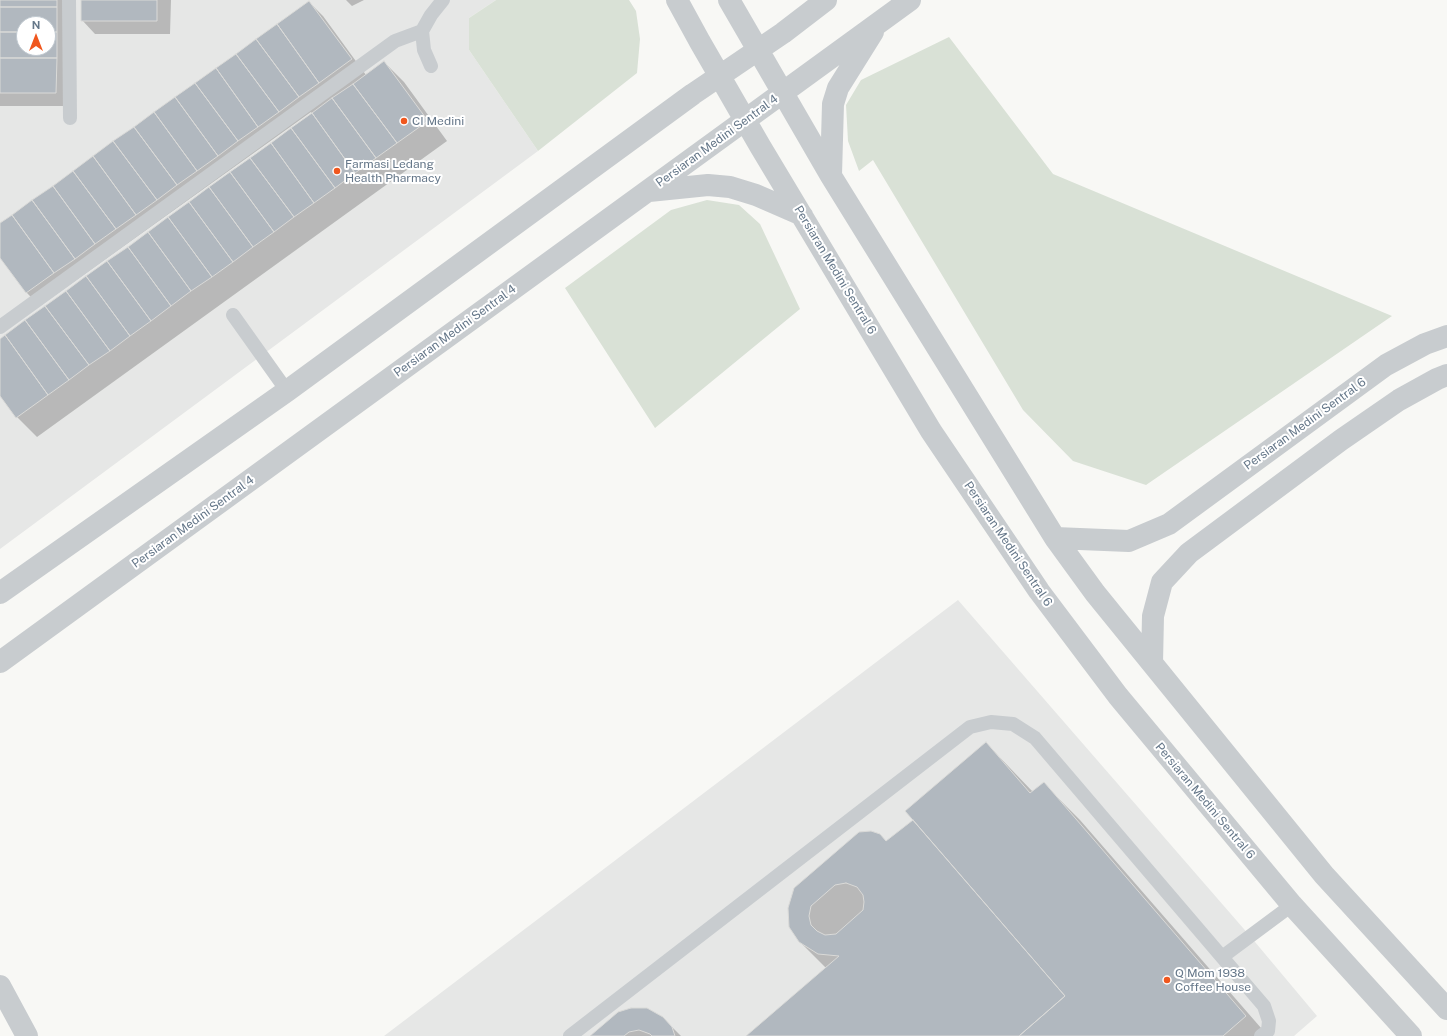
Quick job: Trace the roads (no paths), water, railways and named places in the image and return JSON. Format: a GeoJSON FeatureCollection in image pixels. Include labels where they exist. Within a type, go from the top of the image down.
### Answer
{"type":"FeatureCollection","features":[{"type":"Feature","properties":{"kind":"street","name":"Persiaran Medini Sentral 6"},"geometry":{"type":"LineString","coordinates":[[677,0],[720,77],[931,431],[1039,592],[1118,696],[1292,905],[1411,1036]]}},
{"type":"Feature","properties":{"kind":"street"},"geometry":{"type":"LineString","coordinates":[[729,0],[782,94],[831,176],[1054,538],[1095,593],[1324,876],[1447,1009]]}},
{"type":"Feature","properties":{"kind":"street"},"geometry":{"type":"LineString","coordinates":[[0,593],[287,391],[693,94],[720,77],[826,0]]}},
{"type":"Feature","properties":{"kind":"street","name":"Persiaran Medini Sentral 4"},"geometry":{"type":"LineString","coordinates":[[0,662],[910,0]]}},
{"type":"Feature","properties":{"kind":"street"},"geometry":{"type":"LineString","coordinates":[[831,176],[833,104],[838,88],[880,21]]}},
{"type":"Feature","properties":{"kind":"street"},"geometry":{"type":"LineString","coordinates":[[648,191],[708,185],[730,187],[756,195],[802,215]]}},
{"type":"Feature","properties":{"kind":"street","name":"Persiaran Medini Sentral 6"},"geometry":{"type":"LineString","coordinates":[[1054,538],[1129,540],[1169,524],[1386,365],[1425,344],[1447,336]]}},
{"type":"Feature","properties":{"kind":"street"},"geometry":{"type":"LineString","coordinates":[[1152,663],[1152,616],[1162,582],[1189,553],[1341,440],[1399,400],[1447,375]]}},
{"type":"Feature","properties":{"kind":"street"},"geometry":{"type":"LineString","coordinates":[[1322,411],[1341,440]]}},
{"type":"Feature","properties":{"kind":"street"},"geometry":{"type":"LineString","coordinates":[[0,986],[27,1036]]}},
{"type":"Feature","properties":{"kind":"lane"},"geometry":{"type":"LineString","coordinates":[[69,0],[70,118]]}},
{"type":"Feature","properties":{"kind":"lane"},"geometry":{"type":"LineString","coordinates":[[431,66],[424,50],[422,32],[431,15],[443,0]]}},
{"type":"Feature","properties":{"kind":"lane"},"geometry":{"type":"LineString","coordinates":[[0,327],[395,40],[422,32]]}},
{"type":"Feature","properties":{"kind":"lane"},"geometry":{"type":"LineString","coordinates":[[233,315],[287,391]]}},
{"type":"Feature","properties":{"kind":"lane"},"geometry":{"type":"LineString","coordinates":[[570,1036],[970,727],[992,722],[1013,724],[1035,738],[1264,1006],[1269,1021],[1268,1031],[1262,1036]]}},
{"type":"Feature","properties":{"kind":"lane"},"geometry":{"type":"LineString","coordinates":[[1222,957],[1292,905]]}},
{"type":"Feature","properties":{"kind":"place","name":"CI Medini"},"geometry":{"type":"Point","coordinates":[404,121]}},
{"type":"Feature","properties":{"kind":"place","name":"Farmasi Ledang Health Pharmacy"},"geometry":{"type":"Point","coordinates":[337,171]}},
{"type":"Feature","properties":{"kind":"place","name":"Q Mom 1938 Coffee House"},"geometry":{"type":"Point","coordinates":[1167,980]}}]}
